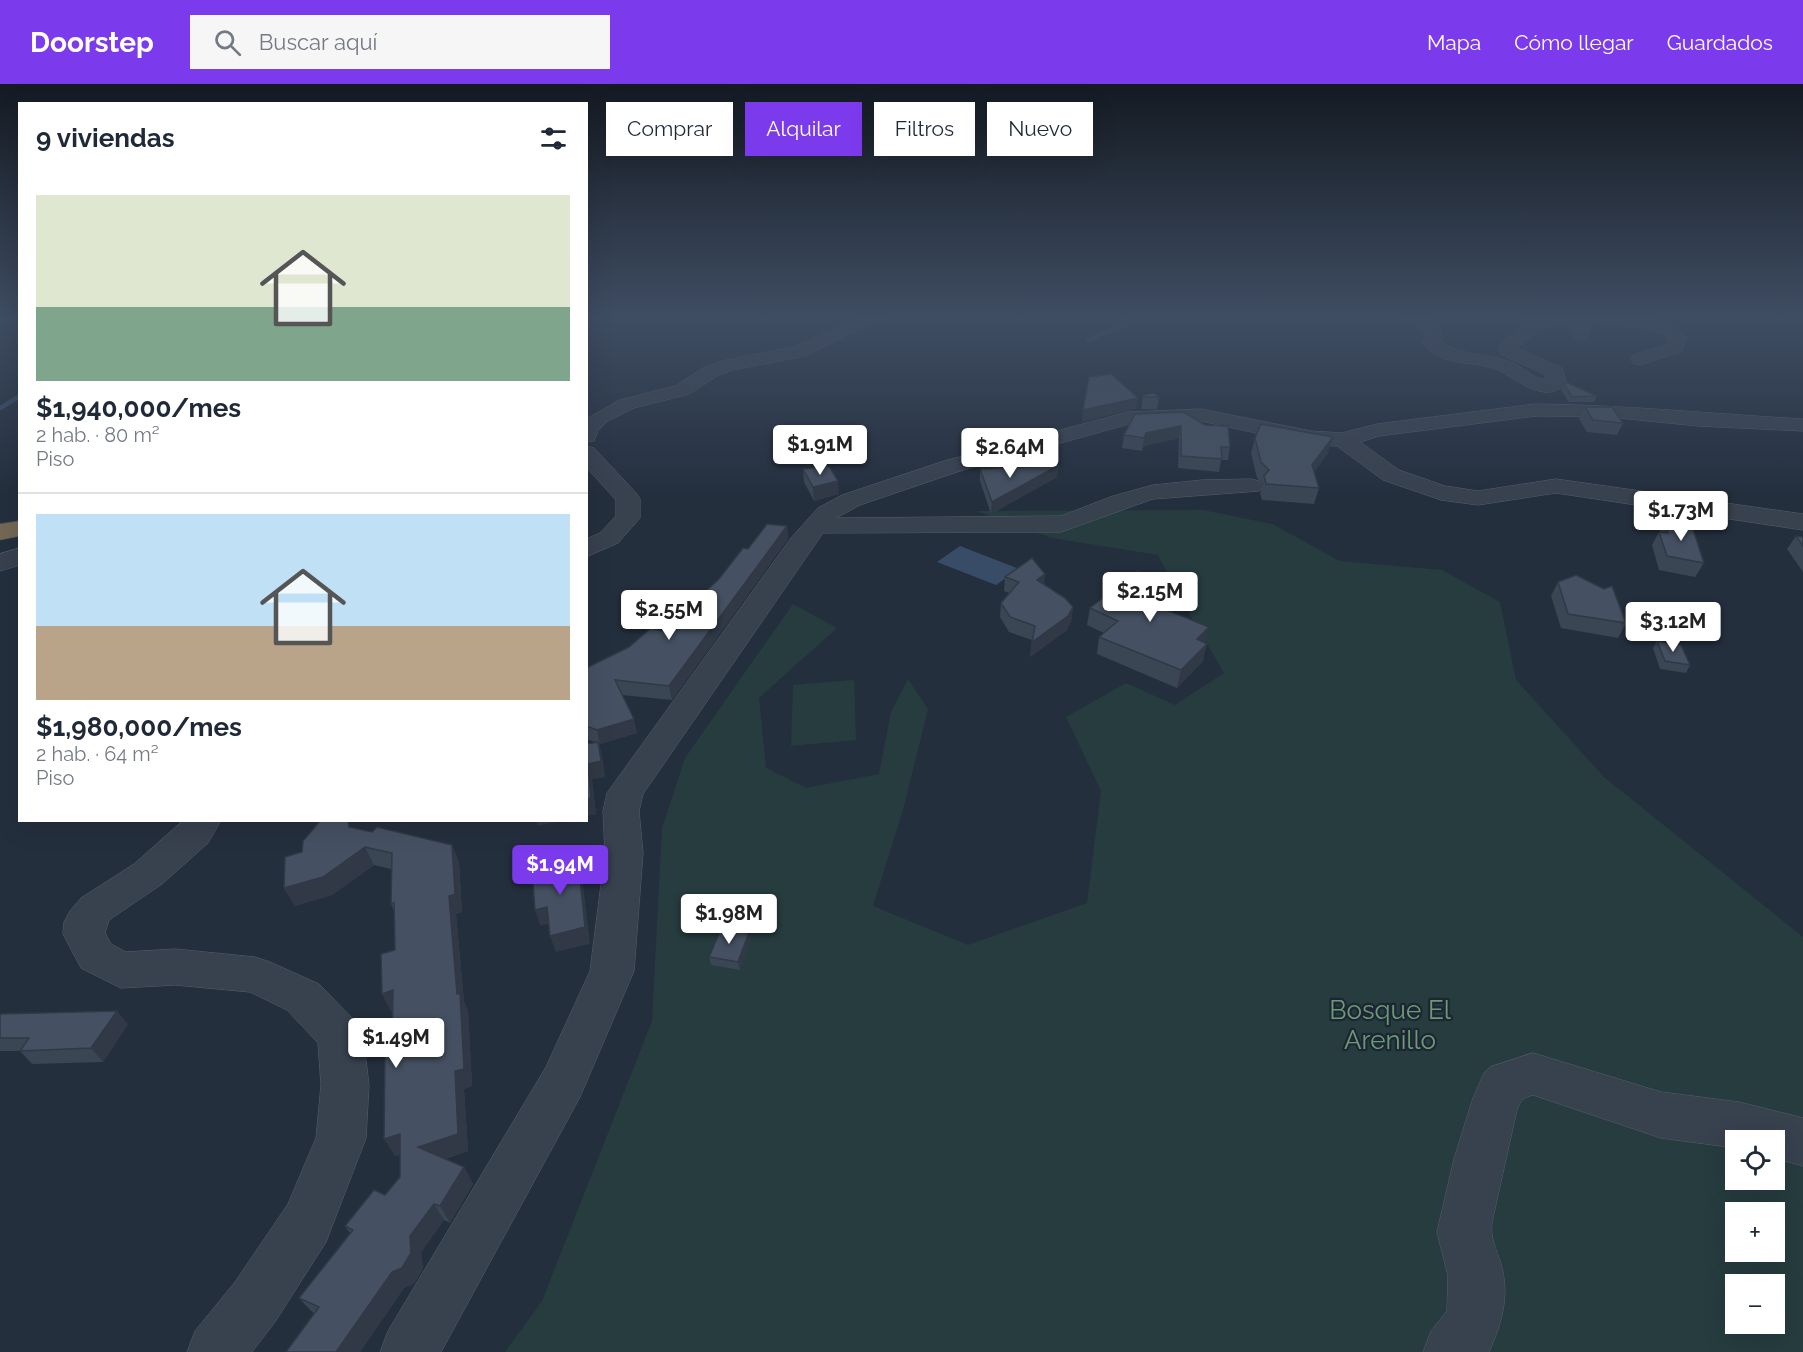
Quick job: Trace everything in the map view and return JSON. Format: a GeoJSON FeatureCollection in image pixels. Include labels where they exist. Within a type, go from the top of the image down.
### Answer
{"type":"FeatureCollection","features":[{"type":"Feature","properties":{"kind":"highway"},"geometry":{"type":"LineString","coordinates":[[0,532],[18,528]]}},
{"type":"Feature","properties":{"kind":"highway"},"geometry":{"type":"LineString","coordinates":[[0,545],[18,541]]}},
{"type":"Feature","properties":{"kind":"street"},"geometry":{"type":"LineString","coordinates":[[588,429],[601,417],[627,404],[682,390],[705,375]]}},
{"type":"Feature","properties":{"kind":"street"},"geometry":{"type":"LineString","coordinates":[[1516,375],[1538,385],[1547,386],[1556,382],[1555,375]]}},
{"type":"Feature","properties":{"kind":"street"},"geometry":{"type":"LineString","coordinates":[[409,1352],[563,1082],[612,971],[623,862],[621,811],[625,793],[674,720],[814,526],[827,513],[895,484],[952,466],[1128,418],[1153,414],[1201,415],[1311,438],[1343,440],[1377,429],[1536,410],[1609,411],[1698,420],[1803,425]]}},
{"type":"Feature","properties":{"kind":"street"},"geometry":{"type":"LineString","coordinates":[[1343,440],[1391,476],[1441,493],[1478,498],[1556,486],[1803,522]]}},
{"type":"Feature","properties":{"kind":"street"},"geometry":{"type":"LineString","coordinates":[[588,455],[628,500],[628,518],[609,538],[588,548]]}},
{"type":"Feature","properties":{"kind":"street"},"geometry":{"type":"LineString","coordinates":[[814,526],[1061,524],[1086,518],[1123,500],[1191,486],[1251,486]]}},
{"type":"Feature","properties":{"kind":"street"},"geometry":{"type":"LineString","coordinates":[[0,563],[18,557]]}},
{"type":"Feature","properties":{"kind":"street"},"geometry":{"type":"LineString","coordinates":[[202,822],[195,833],[148,874],[94,909],[86,922],[84,934],[96,956],[121,970],[175,967],[255,975],[303,997],[340,1036],[345,1085],[341,1138],[307,1223],[255,1302],[216,1352]]}},
{"type":"Feature","properties":{"kind":"street"},"geometry":{"type":"LineString","coordinates":[[1452,1352],[1462,1344],[1478,1312],[1475,1272],[1464,1232],[1492,1109],[1501,1088],[1516,1077],[1533,1074],[1661,1115],[1738,1125],[1803,1142]]}},
{"type":"Feature","properties":{"kind":"green space","name":"Bosque El Arenillo"},"geometry":{"type":"Polygon","coordinates":[[[1203,510],[1272,524],[1340,561],[1442,570],[1500,602],[1516,680],[1604,777],[1803,937],[1803,1352],[505,1352],[542,1301],[652,1021],[662,828],[685,758],[793,604],[837,628],[759,698],[766,768],[806,788],[879,774],[891,712],[908,679],[928,709],[903,810],[873,906],[968,945],[1087,903],[1101,791],[1066,717],[1126,683],[1175,705],[1224,673],[1158,555],[1052,538],[976,511],[1203,510]]]}},
{"type":"Feature","properties":{"kind":"green space"},"geometry":{"type":"Polygon","coordinates":[[[854,680],[856,740],[791,746],[793,685],[854,680]]]}},
{"type":"Feature","properties":{"kind":"water"},"geometry":{"type":"Polygon","coordinates":[[[960,546],[1019,569],[996,585],[937,562],[960,546]]]}},
{"type":"Feature","properties":{"kind":"building"},"geometry":{"type":"Polygon","coordinates":[[[1112,375],[1138,398],[1083,410],[1089,377],[1112,375]]]}},
{"type":"Feature","properties":{"kind":"building"},"geometry":{"type":"Polygon","coordinates":[[[1566,382],[1597,396],[1572,397],[1564,384],[1566,382]]]}},
{"type":"Feature","properties":{"kind":"building"},"geometry":{"type":"Polygon","coordinates":[[[1153,393],[1159,397],[1143,397],[1144,395],[1153,393]]]}},
{"type":"Feature","properties":{"kind":"building"},"geometry":{"type":"Polygon","coordinates":[[[1585,407],[1612,407],[1623,423],[1593,420],[1585,407]]]}},
{"type":"Feature","properties":{"kind":"building"},"geometry":{"type":"Polygon","coordinates":[[[1184,412],[1205,425],[1228,426],[1230,447],[1221,447],[1222,459],[1181,456],[1181,426],[1146,433],[1144,438],[1124,435],[1135,414],[1184,412]]]}},
{"type":"Feature","properties":{"kind":"building"},"geometry":{"type":"Polygon","coordinates":[[[1261,424],[1333,437],[1312,465],[1319,488],[1266,484],[1264,476],[1269,470],[1261,462],[1255,438],[1261,424]]]}},
{"type":"Feature","properties":{"kind":"building"},"geometry":{"type":"Polygon","coordinates":[[[1059,465],[992,502],[980,469],[1059,465]]]}},
{"type":"Feature","properties":{"kind":"building"},"geometry":{"type":"Polygon","coordinates":[[[829,466],[838,481],[813,487],[803,469],[829,466]]]}},
{"type":"Feature","properties":{"kind":"building"},"geometry":{"type":"Polygon","coordinates":[[[1665,521],[1692,526],[1704,563],[1667,556],[1659,532],[1668,533],[1665,521]]]}},
{"type":"Feature","properties":{"kind":"building"},"geometry":{"type":"Polygon","coordinates":[[[767,524],[787,526],[669,686],[615,680],[634,719],[597,730],[588,727],[588,667],[629,647],[651,628],[662,631],[719,579],[743,548],[748,549],[767,524]]]}},
{"type":"Feature","properties":{"kind":"building"},"geometry":{"type":"Polygon","coordinates":[[[1796,536],[1803,537],[1803,546],[1796,536]]]}},
{"type":"Feature","properties":{"kind":"building"},"geometry":{"type":"Polygon","coordinates":[[[1032,558],[1045,574],[1037,580],[1065,598],[1073,607],[1068,616],[1032,642],[1035,626],[1010,617],[1001,603],[1019,582],[1005,577],[1032,558]]]}},
{"type":"Feature","properties":{"kind":"building"},"geometry":{"type":"Polygon","coordinates":[[[1137,571],[1159,580],[1149,588],[1175,598],[1162,608],[1209,627],[1197,639],[1207,644],[1181,670],[1099,637],[1118,621],[1090,608],[1137,571]]]}},
{"type":"Feature","properties":{"kind":"building"},"geometry":{"type":"Polygon","coordinates":[[[1576,575],[1604,589],[1612,586],[1626,623],[1568,614],[1558,582],[1576,575]]]}},
{"type":"Feature","properties":{"kind":"building"},"geometry":{"type":"Polygon","coordinates":[[[1657,641],[1681,645],[1690,665],[1665,661],[1657,641]]]}},
{"type":"Feature","properties":{"kind":"building"},"geometry":{"type":"Polygon","coordinates":[[[598,742],[601,761],[588,764],[588,744],[598,742]]]}},
{"type":"Feature","properties":{"kind":"building"},"geometry":{"type":"Polygon","coordinates":[[[588,764],[591,798],[588,799],[588,764]]]}},
{"type":"Feature","properties":{"kind":"building"},"geometry":{"type":"Polygon","coordinates":[[[319,822],[348,822],[349,827],[372,832],[377,827],[452,845],[455,894],[449,896],[457,994],[460,993],[464,1069],[455,1071],[458,1134],[418,1147],[464,1167],[440,1206],[434,1204],[410,1236],[411,1253],[402,1268],[392,1272],[336,1352],[286,1352],[319,1307],[299,1298],[353,1230],[345,1226],[374,1190],[385,1195],[400,1177],[400,1134],[384,1139],[385,1052],[392,1050],[393,990],[382,994],[381,954],[395,950],[394,903],[391,904],[392,853],[365,847],[323,877],[284,888],[285,857],[302,852],[303,841],[319,822]]]}},
{"type":"Feature","properties":{"kind":"building"},"geometry":{"type":"Polygon","coordinates":[[[578,860],[585,927],[550,936],[547,907],[535,910],[532,870],[578,860]]]}},
{"type":"Feature","properties":{"kind":"building"},"geometry":{"type":"Polygon","coordinates":[[[721,929],[749,933],[738,962],[709,957],[721,929]]]}},
{"type":"Feature","properties":{"kind":"building"},"geometry":{"type":"Polygon","coordinates":[[[117,1011],[91,1048],[20,1051],[29,1038],[0,1038],[0,1014],[117,1011]]]}},
{"type":"Feature","properties":{"kind":"waterway"},"geometry":{"type":"LineString","coordinates":[[0,408],[18,397]]}}]}
